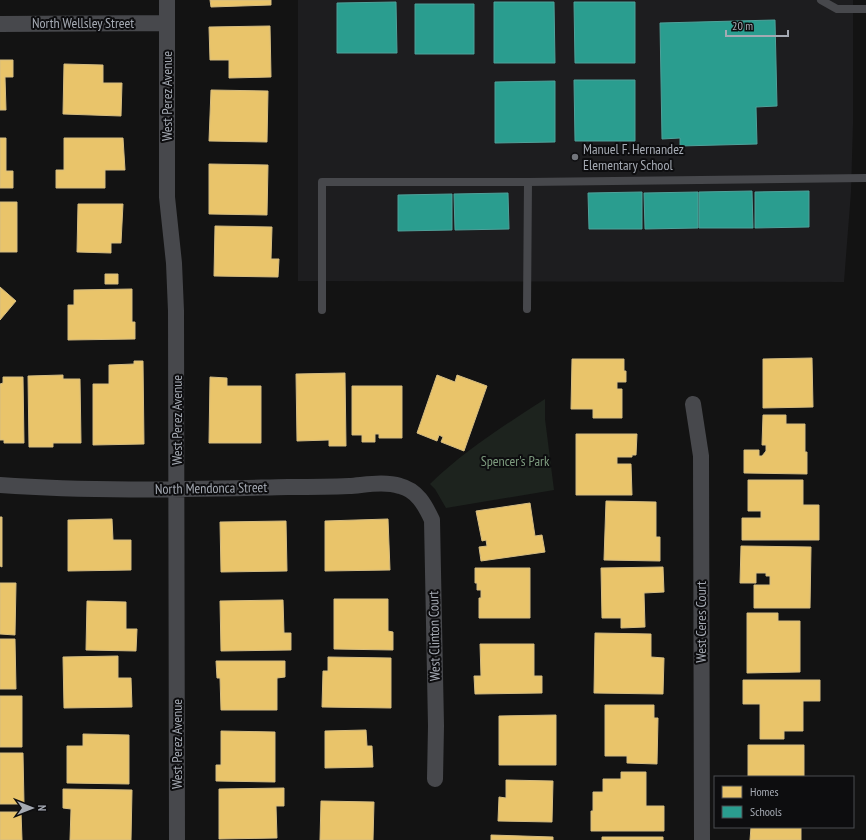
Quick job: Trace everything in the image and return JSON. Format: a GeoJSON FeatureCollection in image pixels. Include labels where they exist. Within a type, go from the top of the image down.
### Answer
{"type":"FeatureCollection","features":[{"type":"Feature","properties":{"kind":"street","name":"West Perez Avenue"},"geometry":{"type":"LineString","coordinates":[[167,0],[167,181],[176,298],[177,840]]}},
{"type":"Feature","properties":{"kind":"street","name":"North Wellsley Street"},"geometry":{"type":"LineString","coordinates":[[0,24],[167,23]]}},
{"type":"Feature","properties":{"kind":"street","name":"West Ceres Court"},"geometry":{"type":"LineString","coordinates":[[693,404],[701,456],[702,840]]}},
{"type":"Feature","properties":{"kind":"street","name":"North Mendonca Street"},"geometry":{"type":"LineString","coordinates":[[0,485],[80,489],[177,489],[387,484],[400,486],[410,490],[418,496]]}},
{"type":"Feature","properties":{"kind":"street","name":"West Clinton Court"},"geometry":{"type":"LineString","coordinates":[[418,496],[426,506],[432,520],[436,726],[435,779]]}},
{"type":"Feature","properties":{"kind":"lane"},"geometry":{"type":"LineString","coordinates":[[821,0],[837,8],[866,9]]}},
{"type":"Feature","properties":{"kind":"lane"},"geometry":{"type":"LineString","coordinates":[[322,310],[322,182],[528,182],[866,178]]}},
{"type":"Feature","properties":{"kind":"lane"},"geometry":{"type":"LineString","coordinates":[[528,182],[528,309]]}},
{"type":"Feature","properties":{"kind":"shaded area","name":"Manuel F. Hernandez Elementary School"},"geometry":{"type":"Polygon","coordinates":[[[298,0],[853,0],[853,123],[851,192],[844,282],[298,281],[298,0]]]}},
{"type":"Feature","properties":{"kind":"green space","name":"Spencer's Park"},"geometry":{"type":"Polygon","coordinates":[[[545,399],[545,419],[554,490],[446,508],[435,489],[430,484],[471,449],[545,399]]]}},
{"type":"Feature","properties":{"kind":"building: Homes"},"geometry":{"type":"Polygon","coordinates":[[[210,0],[271,0],[271,5],[211,7],[210,0]]]}},
{"type":"Feature","properties":{"kind":"building: Homes"},"geometry":{"type":"Polygon","coordinates":[[[270,26],[271,77],[229,78],[229,60],[210,60],[209,27],[270,26]]]}},
{"type":"Feature","properties":{"kind":"building: Homes"},"geometry":{"type":"Polygon","coordinates":[[[0,60],[13,60],[13,77],[5,77],[6,110],[0,110],[0,60]]]}},
{"type":"Feature","properties":{"kind":"building: Homes"},"geometry":{"type":"Polygon","coordinates":[[[64,64],[103,65],[103,83],[122,83],[121,116],[63,114],[64,64]]]}},
{"type":"Feature","properties":{"kind":"building: Homes"},"geometry":{"type":"Polygon","coordinates":[[[211,90],[268,91],[267,142],[209,141],[211,90]]]}},
{"type":"Feature","properties":{"kind":"building: Homes"},"geometry":{"type":"Polygon","coordinates":[[[0,138],[6,138],[6,171],[13,171],[13,188],[0,188],[0,138]]]}},
{"type":"Feature","properties":{"kind":"building: Homes"},"geometry":{"type":"Polygon","coordinates":[[[64,138],[123,138],[125,170],[105,170],[105,188],[56,188],[56,170],[64,170],[64,138]]]}},
{"type":"Feature","properties":{"kind":"building: Homes"},"geometry":{"type":"Polygon","coordinates":[[[209,164],[268,165],[267,215],[209,214],[209,164]]]}},
{"type":"Feature","properties":{"kind":"building: Homes"},"geometry":{"type":"Polygon","coordinates":[[[0,202],[17,202],[17,252],[0,252],[0,202]]]}},
{"type":"Feature","properties":{"kind":"building: Homes"},"geometry":{"type":"Polygon","coordinates":[[[78,204],[123,204],[121,243],[111,243],[111,253],[77,252],[78,204]]]}},
{"type":"Feature","properties":{"kind":"building: Homes"},"geometry":{"type":"Polygon","coordinates":[[[215,226],[272,227],[271,259],[279,259],[278,277],[214,276],[215,226]]]}},
{"type":"Feature","properties":{"kind":"building: Homes"},"geometry":{"type":"Polygon","coordinates":[[[105,274],[118,274],[118,284],[105,284],[105,274]]]}},
{"type":"Feature","properties":{"kind":"building: Homes"},"geometry":{"type":"Polygon","coordinates":[[[0,287],[16,301],[0,320],[0,287]]]}},
{"type":"Feature","properties":{"kind":"building: Homes"},"geometry":{"type":"Polygon","coordinates":[[[132,289],[132,322],[135,322],[135,339],[68,340],[68,305],[74,305],[74,290],[132,289]]]}},
{"type":"Feature","properties":{"kind":"building: Homes"},"geometry":{"type":"Polygon","coordinates":[[[812,358],[813,407],[763,408],[763,359],[812,358]]]}},
{"type":"Feature","properties":{"kind":"building: Homes"},"geometry":{"type":"Polygon","coordinates":[[[572,359],[624,359],[626,382],[617,382],[617,389],[622,389],[622,418],[593,418],[593,409],[571,409],[572,359]]]}},
{"type":"Feature","properties":{"kind":"building: Homes"},"geometry":{"type":"Polygon","coordinates":[[[134,361],[143,361],[144,444],[93,445],[93,384],[109,384],[109,365],[134,364],[134,361]]]}},
{"type":"Feature","properties":{"kind":"building: Homes"},"geometry":{"type":"Polygon","coordinates":[[[345,373],[346,446],[329,446],[329,440],[297,441],[296,374],[345,373]]]}},
{"type":"Feature","properties":{"kind":"building: Homes"},"geometry":{"type":"Polygon","coordinates":[[[63,375],[63,379],[80,379],[81,443],[53,443],[53,447],[29,447],[28,376],[63,375]]]}},
{"type":"Feature","properties":{"kind":"building: Homes"},"geometry":{"type":"Polygon","coordinates":[[[437,375],[455,382],[457,375],[487,386],[464,451],[441,442],[443,437],[439,435],[437,441],[417,433],[437,375]]]}},
{"type":"Feature","properties":{"kind":"building: Homes"},"geometry":{"type":"Polygon","coordinates":[[[3,377],[23,377],[24,443],[4,443],[4,440],[0,440],[0,384],[3,383],[3,377]]]}},
{"type":"Feature","properties":{"kind":"building: Homes"},"geometry":{"type":"Polygon","coordinates":[[[210,377],[227,378],[227,386],[261,386],[261,443],[209,443],[210,377]]]}},
{"type":"Feature","properties":{"kind":"building: Homes"},"geometry":{"type":"Polygon","coordinates":[[[352,386],[402,386],[402,438],[379,438],[379,434],[375,434],[375,442],[362,442],[362,435],[352,435],[352,386]]]}},
{"type":"Feature","properties":{"kind":"building: Homes"},"geometry":{"type":"Polygon","coordinates":[[[763,415],[786,415],[786,424],[805,424],[807,474],[744,473],[744,450],[759,450],[759,456],[762,456],[766,451],[766,445],[762,445],[763,415]]]}},
{"type":"Feature","properties":{"kind":"building: Homes"},"geometry":{"type":"Polygon","coordinates":[[[576,434],[637,434],[636,455],[632,455],[632,457],[617,457],[617,464],[631,464],[632,495],[576,495],[576,434]]]}},
{"type":"Feature","properties":{"kind":"building: Homes"},"geometry":{"type":"Polygon","coordinates":[[[748,480],[803,480],[803,505],[819,505],[819,540],[742,540],[742,518],[761,518],[761,511],[748,511],[748,480]]]}},
{"type":"Feature","properties":{"kind":"building: Homes"},"geometry":{"type":"Polygon","coordinates":[[[606,501],[656,502],[656,537],[660,537],[660,561],[604,560],[606,501]]]}},
{"type":"Feature","properties":{"kind":"building: Homes"},"geometry":{"type":"Polygon","coordinates":[[[530,503],[535,536],[542,535],[545,552],[481,561],[479,547],[487,546],[486,540],[482,541],[476,511],[530,503]]]}},
{"type":"Feature","properties":{"kind":"building: Homes"},"geometry":{"type":"Polygon","coordinates":[[[0,517],[2,517],[2,567],[0,566],[0,517]]]}},
{"type":"Feature","properties":{"kind":"building: Homes"},"geometry":{"type":"Polygon","coordinates":[[[112,519],[113,540],[131,540],[131,570],[68,571],[68,520],[112,519]]]}},
{"type":"Feature","properties":{"kind":"building: Homes"},"geometry":{"type":"Polygon","coordinates":[[[388,519],[390,570],[325,571],[325,521],[388,519]]]}},
{"type":"Feature","properties":{"kind":"building: Homes"},"geometry":{"type":"Polygon","coordinates":[[[286,521],[287,571],[221,572],[220,522],[286,521]]]}},
{"type":"Feature","properties":{"kind":"building: Homes"},"geometry":{"type":"Polygon","coordinates":[[[741,546],[811,547],[810,608],[754,608],[754,585],[770,585],[770,576],[766,576],[766,573],[756,573],[756,583],[740,583],[741,546]]]}},
{"type":"Feature","properties":{"kind":"building: Homes"},"geometry":{"type":"Polygon","coordinates":[[[663,567],[664,592],[644,593],[645,627],[621,628],[621,618],[602,618],[601,568],[663,567]]]}},
{"type":"Feature","properties":{"kind":"building: Homes"},"geometry":{"type":"Polygon","coordinates":[[[475,568],[530,568],[530,618],[479,618],[479,598],[481,598],[481,590],[477,590],[477,583],[475,583],[475,568]]]}},
{"type":"Feature","properties":{"kind":"building: Homes"},"geometry":{"type":"Polygon","coordinates":[[[0,583],[16,583],[15,635],[0,634],[0,583]]]}},
{"type":"Feature","properties":{"kind":"building: Homes"},"geometry":{"type":"Polygon","coordinates":[[[334,599],[388,599],[388,631],[393,632],[393,650],[334,649],[334,599]]]}},
{"type":"Feature","properties":{"kind":"building: Homes"},"geometry":{"type":"Polygon","coordinates":[[[283,600],[284,633],[291,633],[291,650],[221,651],[220,601],[283,600]]]}},
{"type":"Feature","properties":{"kind":"building: Homes"},"geometry":{"type":"Polygon","coordinates":[[[87,601],[126,602],[126,629],[137,629],[136,651],[86,650],[87,601]]]}},
{"type":"Feature","properties":{"kind":"building: Homes"},"geometry":{"type":"Polygon","coordinates":[[[747,613],[778,613],[778,621],[800,621],[800,672],[747,673],[747,613]]]}},
{"type":"Feature","properties":{"kind":"building: Homes"},"geometry":{"type":"Polygon","coordinates":[[[595,633],[651,634],[651,657],[664,658],[663,694],[594,693],[595,633]]]}},
{"type":"Feature","properties":{"kind":"building: Homes"},"geometry":{"type":"Polygon","coordinates":[[[0,639],[15,639],[16,689],[0,689],[0,639]]]}},
{"type":"Feature","properties":{"kind":"building: Homes"},"geometry":{"type":"Polygon","coordinates":[[[480,644],[534,644],[534,676],[542,676],[542,693],[475,694],[474,676],[481,676],[480,644]]]}},
{"type":"Feature","properties":{"kind":"building: Homes"},"geometry":{"type":"Polygon","coordinates":[[[118,656],[118,678],[131,678],[132,707],[64,708],[63,657],[118,656]]]}},
{"type":"Feature","properties":{"kind":"building: Homes"},"geometry":{"type":"Polygon","coordinates":[[[328,657],[391,658],[391,708],[322,707],[323,671],[328,671],[328,657]]]}},
{"type":"Feature","properties":{"kind":"building: Homes"},"geometry":{"type":"Polygon","coordinates":[[[216,661],[285,661],[285,677],[277,678],[277,710],[221,710],[220,678],[217,678],[216,661]]]}},
{"type":"Feature","properties":{"kind":"building: Homes"},"geometry":{"type":"Polygon","coordinates":[[[743,680],[820,680],[820,701],[803,701],[803,731],[784,731],[784,739],[760,739],[760,704],[743,704],[743,680]]]}},
{"type":"Feature","properties":{"kind":"building: Homes"},"geometry":{"type":"Polygon","coordinates":[[[0,696],[22,696],[22,747],[0,747],[0,696]]]}},
{"type":"Feature","properties":{"kind":"building: Homes"},"geometry":{"type":"Polygon","coordinates":[[[605,705],[654,705],[654,718],[658,718],[657,764],[627,763],[627,756],[605,756],[605,705]]]}},
{"type":"Feature","properties":{"kind":"building: Homes"},"geometry":{"type":"Polygon","coordinates":[[[556,715],[556,765],[499,765],[499,716],[556,715]]]}},
{"type":"Feature","properties":{"kind":"building: Homes"},"geometry":{"type":"Polygon","coordinates":[[[366,730],[367,746],[372,746],[373,767],[325,768],[325,731],[366,730]]]}},
{"type":"Feature","properties":{"kind":"building: Homes"},"geometry":{"type":"Polygon","coordinates":[[[221,731],[275,732],[275,782],[216,781],[216,765],[221,765],[221,731]]]}},
{"type":"Feature","properties":{"kind":"building: Homes"},"geometry":{"type":"Polygon","coordinates":[[[83,734],[129,735],[129,784],[67,783],[67,746],[83,746],[83,734]]]}},
{"type":"Feature","properties":{"kind":"building: Homes"},"geometry":{"type":"Polygon","coordinates":[[[748,745],[804,745],[804,776],[748,776],[748,745]]]}},
{"type":"Feature","properties":{"kind":"building: Homes"},"geometry":{"type":"Polygon","coordinates":[[[0,753],[23,753],[24,804],[0,804],[0,753]]]}},
{"type":"Feature","properties":{"kind":"building: Homes"},"geometry":{"type":"Polygon","coordinates":[[[621,772],[646,772],[646,806],[664,806],[664,831],[591,831],[593,792],[603,792],[603,779],[621,779],[621,772]]]}},
{"type":"Feature","properties":{"kind":"building: Homes"},"geometry":{"type":"Polygon","coordinates":[[[506,780],[553,781],[552,822],[498,821],[499,797],[506,798],[506,780]]]}},
{"type":"Feature","properties":{"kind":"building: Homes"},"geometry":{"type":"Polygon","coordinates":[[[284,788],[284,806],[276,806],[277,838],[219,839],[219,789],[284,788]]]}},
{"type":"Feature","properties":{"kind":"building: Homes"},"geometry":{"type":"Polygon","coordinates":[[[63,789],[132,790],[131,840],[70,840],[71,809],[63,808],[63,789]]]}},
{"type":"Feature","properties":{"kind":"building: Homes"},"geometry":{"type":"Polygon","coordinates":[[[321,801],[374,802],[373,840],[320,840],[321,801]]]}},
{"type":"Feature","properties":{"kind":"building: Homes"},"geometry":{"type":"Polygon","coordinates":[[[0,812],[21,812],[22,840],[0,840],[0,812]]]}},
{"type":"Feature","properties":{"kind":"building: Homes"},"geometry":{"type":"Polygon","coordinates":[[[751,828],[801,828],[801,840],[750,840],[751,828]]]}},
{"type":"Feature","properties":{"kind":"building: Homes"},"geometry":{"type":"Polygon","coordinates":[[[491,835],[553,837],[553,840],[491,840],[491,835]]]}},
{"type":"Feature","properties":{"kind":"building: Homes"},"geometry":{"type":"Polygon","coordinates":[[[602,837],[663,837],[663,840],[602,840],[602,837]]]}},
{"type":"Feature","properties":{"kind":"building: Schools"},"geometry":{"type":"Polygon","coordinates":[[[396,2],[397,53],[337,53],[337,3],[396,2]]]}},
{"type":"Feature","properties":{"kind":"building: Schools"},"geometry":{"type":"Polygon","coordinates":[[[494,2],[554,2],[555,63],[494,63],[494,2]]]}},
{"type":"Feature","properties":{"kind":"building: Schools"},"geometry":{"type":"Polygon","coordinates":[[[574,2],[635,2],[635,63],[575,63],[574,2]]]}},
{"type":"Feature","properties":{"kind":"building: Schools"},"geometry":{"type":"Polygon","coordinates":[[[415,4],[474,4],[474,54],[415,54],[415,4]]]}},
{"type":"Feature","properties":{"kind":"building: Schools"},"geometry":{"type":"Polygon","coordinates":[[[775,20],[777,106],[756,107],[757,144],[680,146],[680,138],[662,139],[660,23],[775,20]]]}},
{"type":"Feature","properties":{"kind":"building: Schools"},"geometry":{"type":"Polygon","coordinates":[[[574,80],[635,80],[635,141],[575,141],[574,80]]]}},
{"type":"Feature","properties":{"kind":"building: Schools"},"geometry":{"type":"Polygon","coordinates":[[[555,81],[555,142],[495,143],[495,82],[555,81]]]}},
{"type":"Feature","properties":{"kind":"building: Schools"},"geometry":{"type":"Polygon","coordinates":[[[752,191],[753,228],[699,228],[699,192],[752,191]]]}},
{"type":"Feature","properties":{"kind":"building: Schools"},"geometry":{"type":"Polygon","coordinates":[[[809,191],[809,227],[755,228],[755,192],[809,191]]]}},
{"type":"Feature","properties":{"kind":"building: Schools"},"geometry":{"type":"Polygon","coordinates":[[[642,192],[642,229],[589,229],[588,193],[642,192]]]}},
{"type":"Feature","properties":{"kind":"building: Schools"},"geometry":{"type":"Polygon","coordinates":[[[698,192],[698,228],[645,229],[644,193],[698,192]]]}},
{"type":"Feature","properties":{"kind":"building: Schools"},"geometry":{"type":"Polygon","coordinates":[[[508,193],[509,229],[455,230],[454,194],[508,193]]]}},
{"type":"Feature","properties":{"kind":"building: Schools"},"geometry":{"type":"Polygon","coordinates":[[[452,194],[452,230],[398,231],[398,195],[452,194]]]}},
{"type":"Feature","properties":{"kind":"place","name":"Manuel F. Hernandez Elementary School"},"geometry":{"type":"Point","coordinates":[575,157]}}]}
